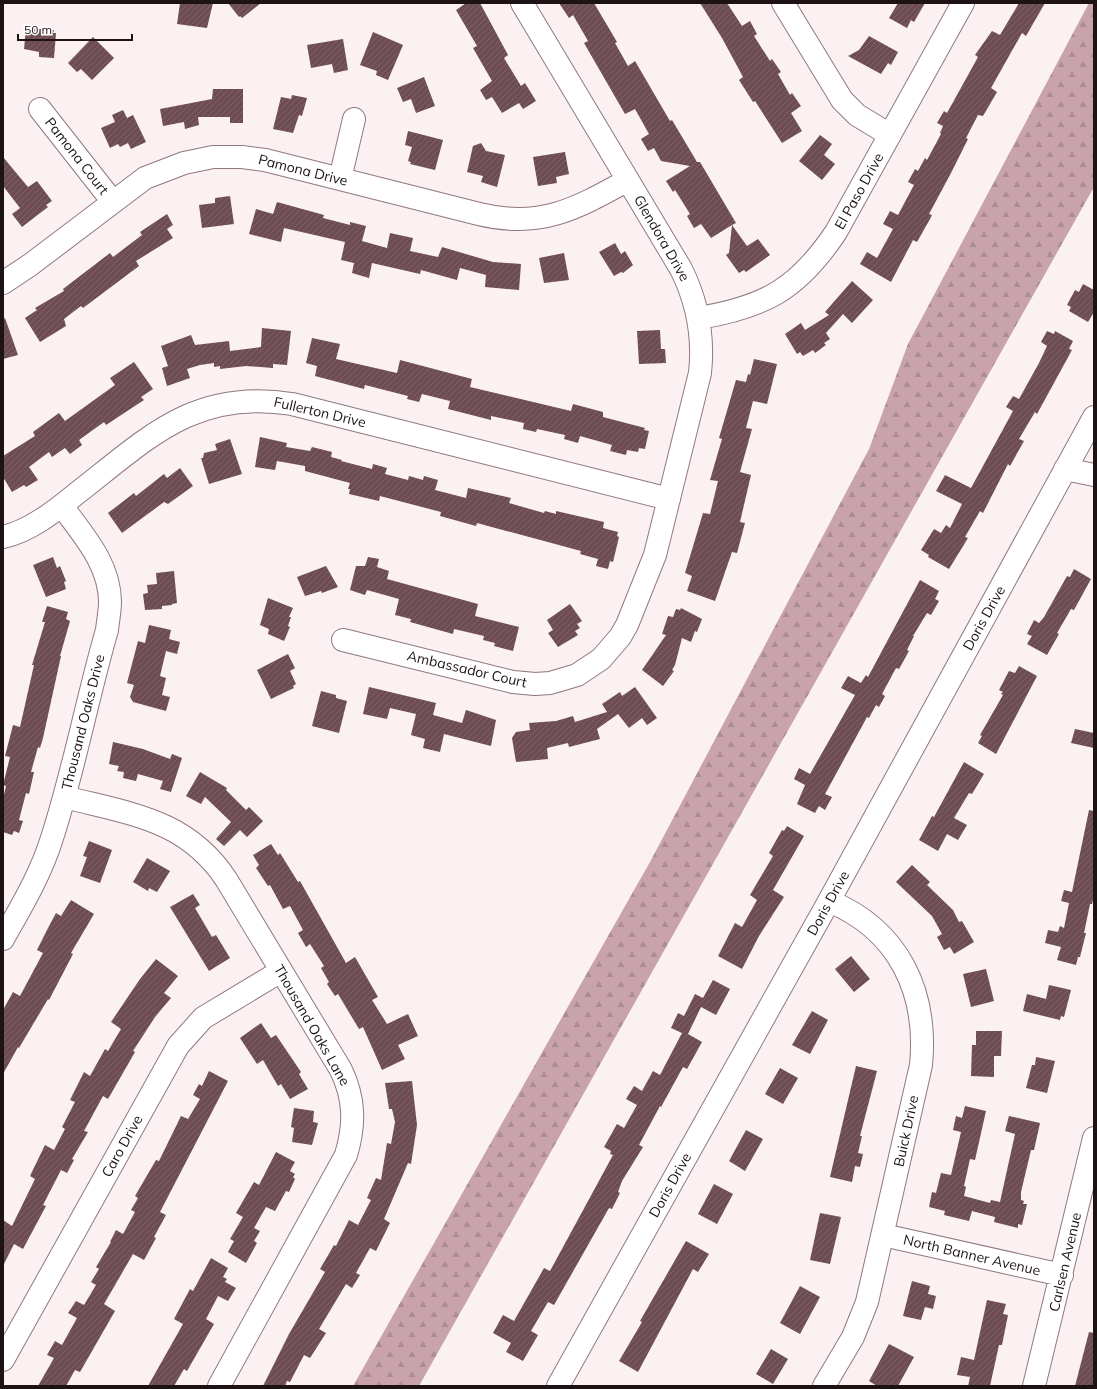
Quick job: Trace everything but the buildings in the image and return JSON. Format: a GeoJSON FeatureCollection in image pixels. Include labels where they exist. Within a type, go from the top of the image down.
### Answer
{"type":"FeatureCollection","features":[{"type":"Feature","properties":{"kind":"street","name":"Glendora Drive"},"geometry":{"type":"LineString","coordinates":[[522,3],[681,269],[694,298],[699,318],[702,353],[700,373],[669,499]]}},
{"type":"Feature","properties":{"kind":"street"},"geometry":{"type":"LineString","coordinates":[[782,3],[842,100],[857,115],[890,135]]}},
{"type":"Feature","properties":{"kind":"street","name":"El Paso Drive"},"geometry":{"type":"LineString","coordinates":[[699,318],[730,313],[751,306],[776,294],[800,277],[820,256],[836,232],[963,3]]}},
{"type":"Feature","properties":{"kind":"street","name":"Pamona Court"},"geometry":{"type":"LineString","coordinates":[[40,109],[113,202]]}},
{"type":"Feature","properties":{"kind":"street"},"geometry":{"type":"LineString","coordinates":[[340,179],[354,119]]}},
{"type":"Feature","properties":{"kind":"street","name":"Pamona Drive"},"geometry":{"type":"LineString","coordinates":[[3,283],[30,266],[132,187],[155,173],[184,163],[214,157],[257,159],[485,216],[522,219],[550,216],[571,210],[591,201],[628,180]]}},
{"type":"Feature","properties":{"kind":"street","name":"Fullerton Drive"},"geometry":{"type":"LineString","coordinates":[[3,537],[33,525],[62,506],[149,437],[186,414],[213,405],[249,400],[292,404],[669,499]]}},
{"type":"Feature","properties":{"kind":"street","name":"Doris Drive"},"geometry":{"type":"LineString","coordinates":[[558,1386],[829,901],[1094,417]]}},
{"type":"Feature","properties":{"kind":"street"},"geometry":{"type":"LineString","coordinates":[[1066,469],[1094,476]]}},
{"type":"Feature","properties":{"kind":"street","name":"Ambassador Court"},"geometry":{"type":"LineString","coordinates":[[343,640],[521,684],[557,682],[577,675],[601,659],[616,643],[627,625],[655,555],[669,499]]}},
{"type":"Feature","properties":{"kind":"street","name":"Thousand Oaks Drive"},"geometry":{"type":"LineString","coordinates":[[3,939],[24,902],[48,851],[65,797],[107,630],[110,601],[105,572],[96,553],[62,506]]}},
{"type":"Feature","properties":{"kind":"street","name":"Thousand Oaks Lane"},"geometry":{"type":"LineString","coordinates":[[65,797],[155,821],[175,830],[199,847],[222,873],[281,970],[344,1077],[351,1098],[353,1120],[352,1134],[340,1169],[219,1386]]}},
{"type":"Feature","properties":{"kind":"street","name":"Buick Drive"},"geometry":{"type":"LineString","coordinates":[[824,1386],[852,1337],[862,1316],[871,1287],[921,1065],[923,1044],[921,1016],[915,989],[903,964],[876,931],[860,917],[829,901]]}},
{"type":"Feature","properties":{"kind":"street","name":"Caro Drive"},"geometry":{"type":"LineString","coordinates":[[3,1360],[178,1046],[203,1018],[281,970]]}},
{"type":"Feature","properties":{"kind":"street","name":"Carlsen Avenue"},"geometry":{"type":"LineString","coordinates":[[1034,1386],[1062,1276],[1094,1138]]}},
{"type":"Feature","properties":{"kind":"street","name":"North Banner Avenue"},"geometry":{"type":"LineString","coordinates":[[883,1235],[1062,1276]]}},
{"type":"Feature","properties":{"kind":"green space"},"geometry":{"type":"Polygon","coordinates":[[[1089,3],[1094,3],[1094,187],[419,1386],[353,1386],[650,862],[869,449],[908,344],[1089,3]]]}}]}
